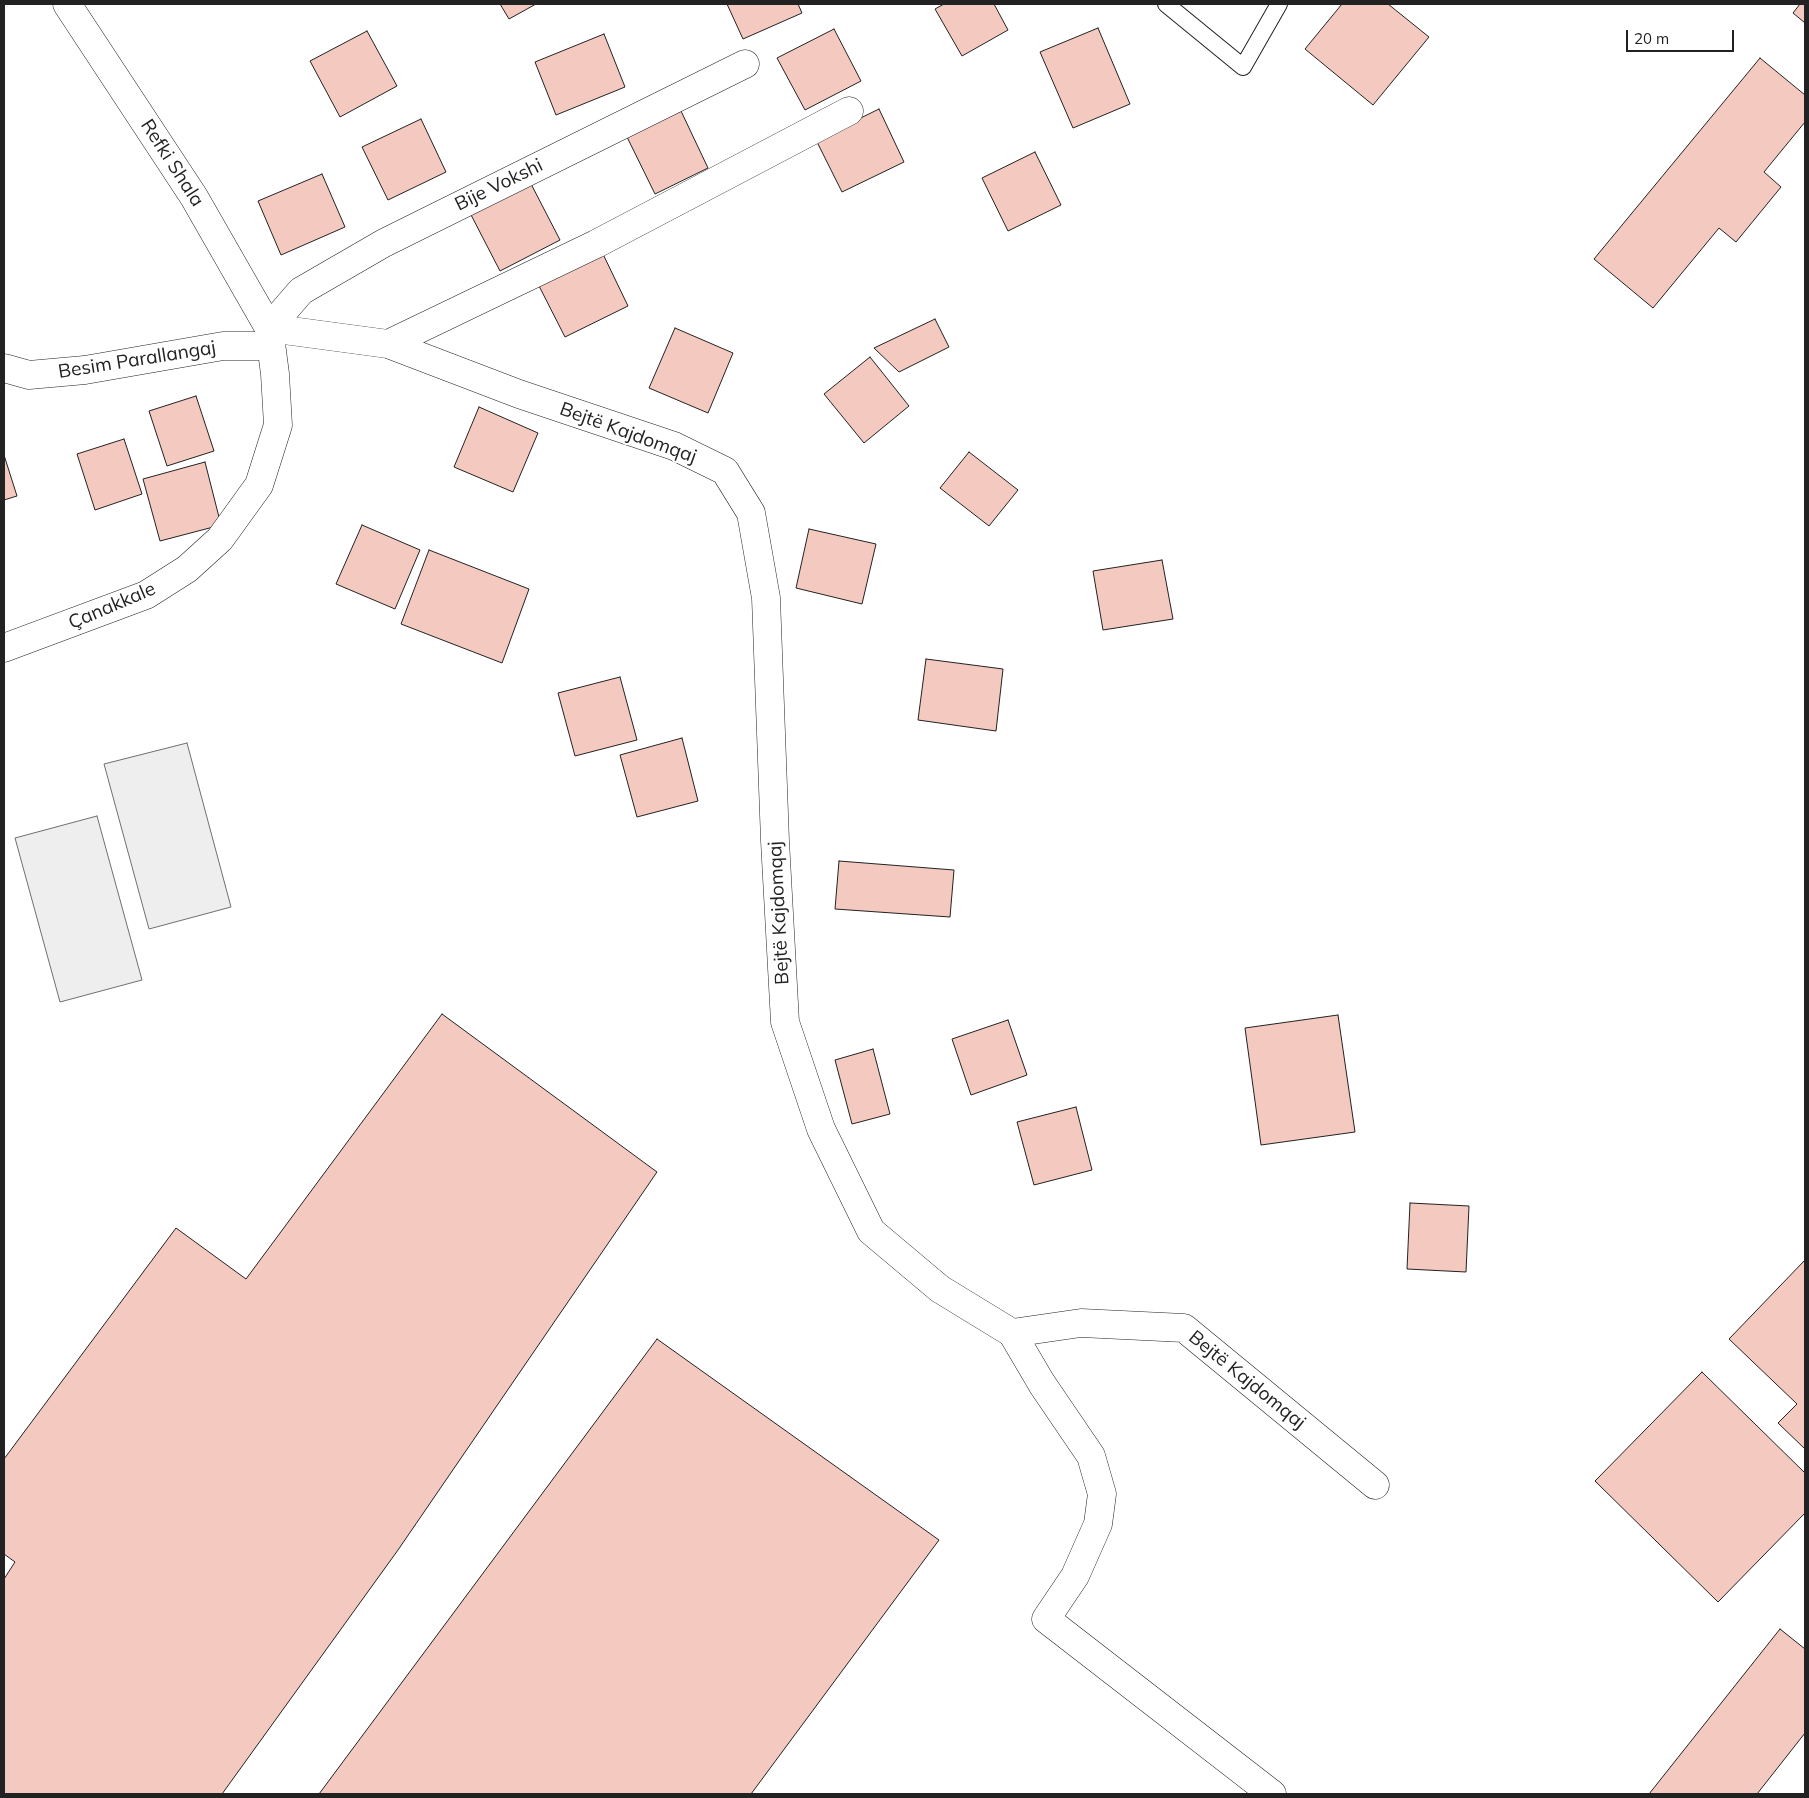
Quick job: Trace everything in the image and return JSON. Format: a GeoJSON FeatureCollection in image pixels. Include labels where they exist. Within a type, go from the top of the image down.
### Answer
{"type":"FeatureCollection","features":[{"type":"Feature","properties":{"kind":"street","name":"Refki Shala"},"geometry":{"type":"LineString","coordinates":[[66,4],[194,197],[270,337]]}},
{"type":"Feature","properties":{"kind":"street","name":"Bije Vokshi"},"geometry":{"type":"LineString","coordinates":[[270,337],[301,291],[384,242],[745,64]]}},
{"type":"Feature","properties":{"kind":"street"},"geometry":{"type":"LineString","coordinates":[[388,344],[596,244],[849,111]]}},
{"type":"Feature","properties":{"kind":"street","name":"Bejtë Kajdomqaj"},"geometry":{"type":"LineString","coordinates":[[270,337],[388,344],[519,394],[674,446],[725,471],[751,513],[766,598],[784,1022],[821,1129],[871,1231],[940,1289],[1012,1333],[1081,1323],[1184,1328],[1375,1485]]}},
{"type":"Feature","properties":{"kind":"street","name":"Besim Parallangaj"},"geometry":{"type":"LineString","coordinates":[[4,368],[30,375],[85,370],[270,337]]}},
{"type":"Feature","properties":{"kind":"street","name":"Çanakkale"},"geometry":{"type":"LineString","coordinates":[[4,648],[146,595],[187,569],[220,539],[259,485],[278,425],[275,374],[270,337]]}},
{"type":"Feature","properties":{"kind":"street"},"geometry":{"type":"LineString","coordinates":[[1012,1333],[1042,1384],[1091,1456],[1102,1494],[1098,1524],[1075,1576],[1046,1619],[1272,1794]]}},
{"type":"Feature","properties":{"kind":"lane"},"geometry":{"type":"LineString","coordinates":[[1166,4],[1243,67],[1279,4]]}},
{"type":"Feature","properties":{"kind":"shaded area"},"geometry":{"type":"Polygon","coordinates":[[[187,743],[231,907],[149,929],[104,764],[187,743]]]}},
{"type":"Feature","properties":{"kind":"shaded area"},"geometry":{"type":"Polygon","coordinates":[[[97,816],[142,980],[60,1002],[15,838],[97,816]]]}},
{"type":"Feature","properties":{"kind":"building"},"geometry":{"type":"Polygon","coordinates":[[[500,4],[536,4],[509,19],[500,4]]]}},
{"type":"Feature","properties":{"kind":"building"},"geometry":{"type":"Polygon","coordinates":[[[727,4],[798,4],[802,13],[743,39],[727,4]]]}},
{"type":"Feature","properties":{"kind":"building"},"geometry":{"type":"Polygon","coordinates":[[[944,4],[994,4],[1008,30],[962,56],[935,9],[944,4]]]}},
{"type":"Feature","properties":{"kind":"building"},"geometry":{"type":"Polygon","coordinates":[[[1342,4],[1388,4],[1429,37],[1373,105],[1305,49],[1342,4]]]}},
{"type":"Feature","properties":{"kind":"building"},"geometry":{"type":"Polygon","coordinates":[[[1800,4],[1805,4],[1805,23],[1793,13],[1800,4]]]}},
{"type":"Feature","properties":{"kind":"building"},"geometry":{"type":"Polygon","coordinates":[[[1098,28],[1130,104],[1073,128],[1040,52],[1098,28]]]}},
{"type":"Feature","properties":{"kind":"building"},"geometry":{"type":"Polygon","coordinates":[[[834,29],[861,81],[805,110],[777,58],[834,29]]]}},
{"type":"Feature","properties":{"kind":"building"},"geometry":{"type":"Polygon","coordinates":[[[367,31],[397,86],[340,117],[310,61],[367,31]]]}},
{"type":"Feature","properties":{"kind":"building"},"geometry":{"type":"Polygon","coordinates":[[[604,34],[625,87],[556,115],[535,62],[604,34]]]}},
{"type":"Feature","properties":{"kind":"building"},"geometry":{"type":"Polygon","coordinates":[[[1760,58],[1805,95],[1805,122],[1764,172],[1781,187],[1736,242],[1719,228],[1653,308],[1594,259],[1760,58]]]}},
{"type":"Feature","properties":{"kind":"building"},"geometry":{"type":"Polygon","coordinates":[[[879,109],[904,162],[842,192],[816,140],[879,109]]]}},
{"type":"Feature","properties":{"kind":"building"},"geometry":{"type":"Polygon","coordinates":[[[681,111],[708,168],[655,194],[627,137],[681,111]]]}},
{"type":"Feature","properties":{"kind":"building"},"geometry":{"type":"Polygon","coordinates":[[[421,119],[446,172],[388,200],[362,147],[421,119]]]}},
{"type":"Feature","properties":{"kind":"building"},"geometry":{"type":"Polygon","coordinates":[[[1035,152],[1061,205],[1008,231],[982,178],[1035,152]]]}},
{"type":"Feature","properties":{"kind":"building"},"geometry":{"type":"Polygon","coordinates":[[[322,174],[345,227],[281,255],[258,201],[322,174]]]}},
{"type":"Feature","properties":{"kind":"building"},"geometry":{"type":"Polygon","coordinates":[[[529,180],[560,240],[500,271],[469,211],[529,180]]]}},
{"type":"Feature","properties":{"kind":"building"},"geometry":{"type":"Polygon","coordinates":[[[602,252],[628,306],[565,337],[538,284],[602,252]]]}},
{"type":"Feature","properties":{"kind":"building"},"geometry":{"type":"Polygon","coordinates":[[[935,319],[949,347],[899,372],[874,348],[935,319]]]}},
{"type":"Feature","properties":{"kind":"building"},"geometry":{"type":"Polygon","coordinates":[[[675,328],[733,353],[708,413],[649,388],[675,328]]]}},
{"type":"Feature","properties":{"kind":"building"},"geometry":{"type":"Polygon","coordinates":[[[870,357],[909,406],[864,443],[824,394],[870,357]]]}},
{"type":"Feature","properties":{"kind":"building"},"geometry":{"type":"Polygon","coordinates":[[[196,396],[214,451],[167,466],[149,411],[196,396]]]}},
{"type":"Feature","properties":{"kind":"building"},"geometry":{"type":"Polygon","coordinates":[[[479,407],[538,433],[513,492],[454,467],[479,407]]]}},
{"type":"Feature","properties":{"kind":"building"},"geometry":{"type":"Polygon","coordinates":[[[124,439],[142,494],[95,510],[77,454],[124,439]]]}},
{"type":"Feature","properties":{"kind":"building"},"geometry":{"type":"Polygon","coordinates":[[[969,452],[1018,490],[989,526],[940,488],[969,452]]]}},
{"type":"Feature","properties":{"kind":"building"},"geometry":{"type":"Polygon","coordinates":[[[4,455],[17,496],[4,500],[4,455]]]}},
{"type":"Feature","properties":{"kind":"building"},"geometry":{"type":"Polygon","coordinates":[[[205,462],[221,525],[160,541],[143,479],[205,462]]]}},
{"type":"Feature","properties":{"kind":"building"},"geometry":{"type":"Polygon","coordinates":[[[362,525],[420,550],[395,609],[336,584],[362,525]]]}},
{"type":"Feature","properties":{"kind":"building"},"geometry":{"type":"Polygon","coordinates":[[[809,529],[876,544],[862,604],[796,588],[809,529]]]}},
{"type":"Feature","properties":{"kind":"building"},"geometry":{"type":"Polygon","coordinates":[[[429,550],[529,589],[502,663],[401,624],[429,550]]]}},
{"type":"Feature","properties":{"kind":"building"},"geometry":{"type":"Polygon","coordinates":[[[1162,560],[1173,619],[1103,630],[1093,571],[1162,560]]]}},
{"type":"Feature","properties":{"kind":"building"},"geometry":{"type":"Polygon","coordinates":[[[926,659],[1003,669],[996,731],[918,720],[926,659]]]}},
{"type":"Feature","properties":{"kind":"building"},"geometry":{"type":"Polygon","coordinates":[[[620,677],[637,740],[575,756],[558,693],[620,677]]]}},
{"type":"Feature","properties":{"kind":"building"},"geometry":{"type":"Polygon","coordinates":[[[682,738],[698,801],[637,817],[620,755],[682,738]]]}},
{"type":"Feature","properties":{"kind":"building"},"geometry":{"type":"Polygon","coordinates":[[[839,861],[954,870],[950,917],[835,909],[839,861]]]}},
{"type":"Feature","properties":{"kind":"building"},"geometry":{"type":"Polygon","coordinates":[[[442,1014],[657,1172],[398,1550],[222,1794],[4,1794],[4,1579],[15,1562],[4,1554],[4,1459],[176,1228],[246,1279],[442,1014]]]}},
{"type":"Feature","properties":{"kind":"building"},"geometry":{"type":"Polygon","coordinates":[[[1338,1015],[1355,1132],[1261,1145],[1245,1028],[1338,1015]]]}},
{"type":"Feature","properties":{"kind":"building"},"geometry":{"type":"Polygon","coordinates":[[[1008,1020],[1027,1075],[971,1095],[952,1039],[1008,1020]]]}},
{"type":"Feature","properties":{"kind":"building"},"geometry":{"type":"Polygon","coordinates":[[[873,1049],[890,1114],[852,1124],[835,1060],[873,1049]]]}},
{"type":"Feature","properties":{"kind":"building"},"geometry":{"type":"Polygon","coordinates":[[[1076,1107],[1092,1170],[1034,1185],[1017,1122],[1076,1107]]]}},
{"type":"Feature","properties":{"kind":"building"},"geometry":{"type":"Polygon","coordinates":[[[1410,1203],[1469,1206],[1466,1272],[1407,1269],[1410,1203]]]}},
{"type":"Feature","properties":{"kind":"building"},"geometry":{"type":"Polygon","coordinates":[[[1805,1260],[1805,1449],[1778,1423],[1797,1404],[1729,1339],[1805,1260]]]}},
{"type":"Feature","properties":{"kind":"building"},"geometry":{"type":"Polygon","coordinates":[[[657,1339],[939,1540],[751,1794],[319,1794],[657,1339]]]}},
{"type":"Feature","properties":{"kind":"building"},"geometry":{"type":"Polygon","coordinates":[[[1702,1372],[1805,1473],[1805,1513],[1718,1602],[1595,1481],[1702,1372]]]}},
{"type":"Feature","properties":{"kind":"building"},"geometry":{"type":"Polygon","coordinates":[[[1780,1629],[1805,1649],[1805,1733],[1757,1794],[1649,1794],[1780,1629]]]}}]}
